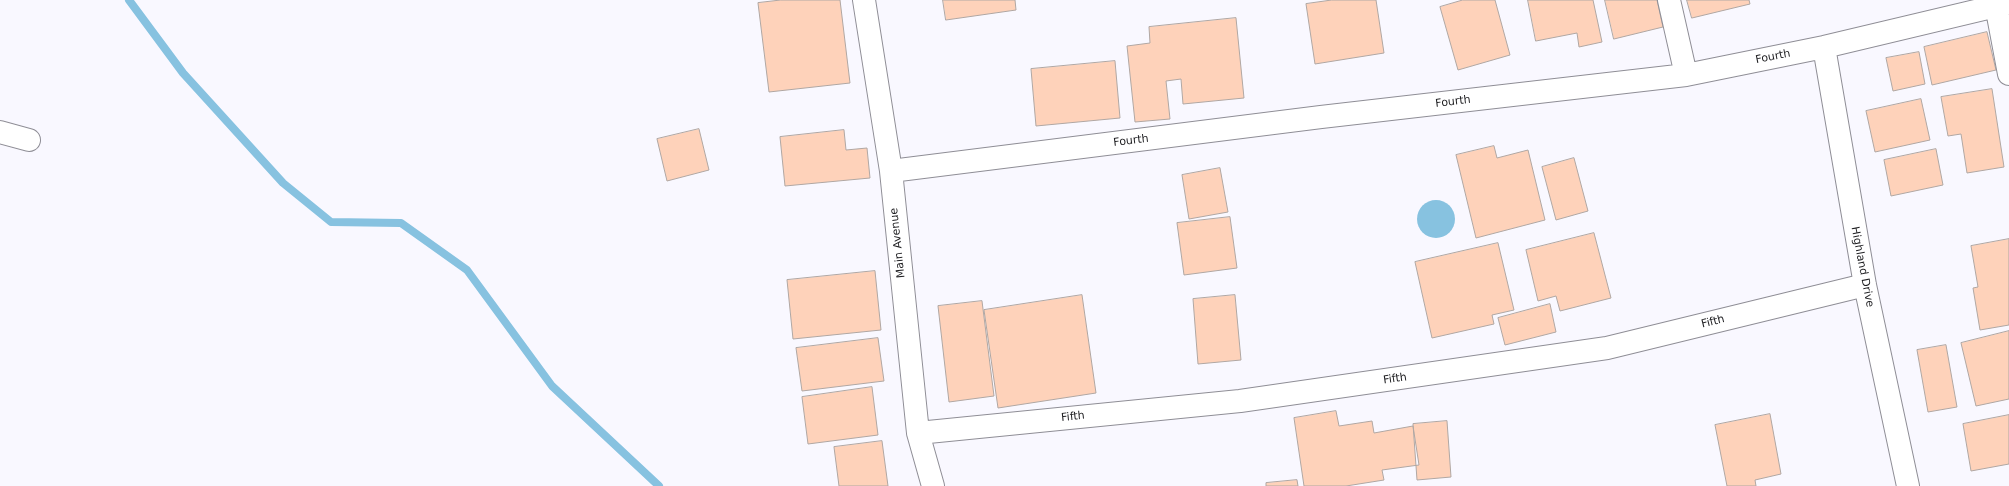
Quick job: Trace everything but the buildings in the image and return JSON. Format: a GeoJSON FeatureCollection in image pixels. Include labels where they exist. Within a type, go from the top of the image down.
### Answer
{"type":"FeatureCollection","features":[{"type":"Feature","properties":{"kind":"street","name":"Main Avenue"},"geometry":{"type":"LineString","coordinates":[[864,0],[891,171],[918,433],[933,486]]}},
{"type":"Feature","properties":{"kind":"street"},"geometry":{"type":"LineString","coordinates":[[1669,0],[1686,75]]}},
{"type":"Feature","properties":{"kind":"street","name":"Fourth"},"geometry":{"type":"LineString","coordinates":[[891,171],[1321,117],[1686,75],[1824,47],[2003,4]]}},
{"type":"Feature","properties":{"kind":"street"},"geometry":{"type":"LineString","coordinates":[[2003,4],[2009,74]]}},
{"type":"Feature","properties":{"kind":"street","name":"Highland Drive"},"geometry":{"type":"LineString","coordinates":[[1824,47],[1864,285],[1908,486]]}},
{"type":"Feature","properties":{"kind":"street"},"geometry":{"type":"LineString","coordinates":[[0,132],[29,140]]}},
{"type":"Feature","properties":{"kind":"street","name":"Fifth"},"geometry":{"type":"LineString","coordinates":[[918,433],[1240,401],[1606,348],[1864,285]]}},
{"type":"Feature","properties":{"kind":"water"},"geometry":{"type":"Polygon","coordinates":[[[1432,200],[1440,200],[1452,209],[1455,219],[1452,229],[1446,235],[1440,238],[1432,238],[1420,229],[1417,223],[1417,215],[1426,203],[1432,200]]]}},
{"type":"Feature","properties":{"kind":"waterway"},"geometry":{"type":"LineString","coordinates":[[129,0],[183,73],[283,183],[331,222],[401,223],[467,270],[552,386],[659,486]]}}]}
